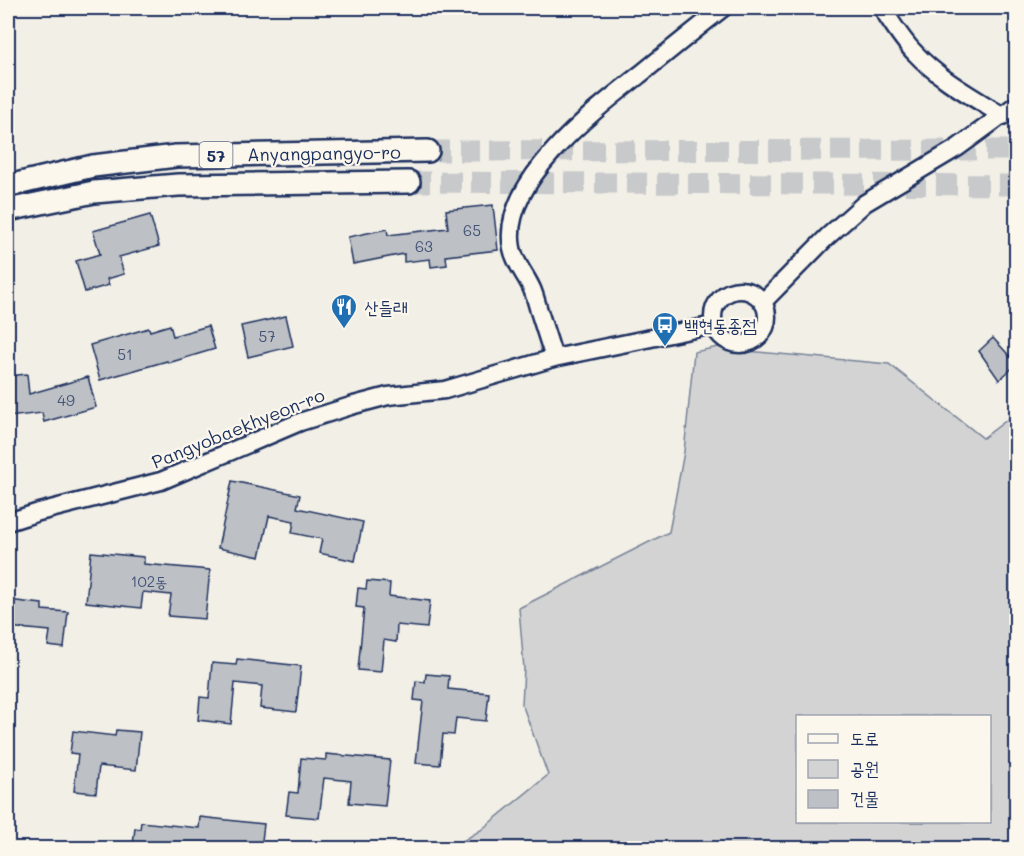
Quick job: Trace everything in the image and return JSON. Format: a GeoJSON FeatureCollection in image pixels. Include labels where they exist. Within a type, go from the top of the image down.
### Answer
{"type":"FeatureCollection","features":[{"type":"Feature","properties":{"kind":"main road","name":"Anyangpangyo-ro"},"geometry":{"type":"LineString","coordinates":[[8,186],[93,166],[176,156],[428,152]]}},
{"type":"Feature","properties":{"kind":"main road","name":"Anyangpangyo-ro"},"geometry":{"type":"LineString","coordinates":[[8,210],[94,192],[178,185],[409,182]]}},
{"type":"Feature","properties":{"kind":"street"},"geometry":{"type":"LineString","coordinates":[[554,358],[532,289],[516,261],[512,248],[511,230],[523,194],[535,173],[590,114],[723,8]]}},
{"type":"Feature","properties":{"kind":"street"},"geometry":{"type":"LineString","coordinates":[[882,8],[906,42],[927,65],[1003,116]]}},
{"type":"Feature","properties":{"kind":"street"},"geometry":{"type":"LineString","coordinates":[[764,302],[827,237],[865,203],[957,148],[1017,105]]}},
{"type":"Feature","properties":{"kind":"street"},"geometry":{"type":"LineString","coordinates":[[737,290],[752,292],[764,302],[767,311],[765,329],[752,342],[743,344],[725,340],[714,325],[713,317],[717,302],[729,292],[737,290]]}},
{"type":"Feature","properties":{"kind":"street","name":"Pangyobaekhyeon-ro"},"geometry":{"type":"LineString","coordinates":[[8,522],[161,481],[300,422],[354,405],[388,396],[445,390],[554,358],[714,325]]}},
{"type":"Feature","properties":{"kind":"green space"},"geometry":{"type":"Polygon","coordinates":[[[718,347],[889,364],[983,438],[1016,413],[1016,848],[451,848],[481,830],[548,775],[522,704],[524,669],[519,608],[669,532],[684,452],[694,352],[718,347]]]}},
{"type":"Feature","properties":{"kind":"building"},"geometry":{"type":"Polygon","coordinates":[[[493,205],[498,250],[446,256],[447,265],[431,267],[430,259],[404,262],[404,254],[353,264],[348,237],[387,229],[388,235],[448,228],[446,210],[493,205]]]}},
{"type":"Feature","properties":{"kind":"building"},"geometry":{"type":"Polygon","coordinates":[[[150,215],[159,246],[119,257],[124,274],[107,279],[109,285],[85,292],[76,261],[100,254],[93,231],[150,215]]]}},
{"type":"Feature","properties":{"kind":"building"},"geometry":{"type":"Polygon","coordinates":[[[286,316],[293,346],[248,357],[241,326],[286,316]]]}},
{"type":"Feature","properties":{"kind":"building"},"geometry":{"type":"Polygon","coordinates":[[[170,325],[173,336],[208,326],[215,349],[100,380],[90,345],[149,328],[150,331],[170,325]]]}},
{"type":"Feature","properties":{"kind":"building"},"geometry":{"type":"Polygon","coordinates":[[[993,338],[1017,364],[999,380],[979,351],[993,338]]]}},
{"type":"Feature","properties":{"kind":"building"},"geometry":{"type":"Polygon","coordinates":[[[27,374],[29,394],[88,377],[96,407],[44,422],[42,413],[8,417],[8,376],[27,374]]]}},
{"type":"Feature","properties":{"kind":"building"},"geometry":{"type":"Polygon","coordinates":[[[232,481],[300,495],[297,508],[363,522],[355,561],[319,553],[322,539],[292,533],[294,521],[269,516],[260,557],[218,548],[232,481]]]}},
{"type":"Feature","properties":{"kind":"building"},"geometry":{"type":"Polygon","coordinates":[[[91,552],[144,557],[144,564],[210,570],[205,619],[168,616],[171,595],[143,592],[141,608],[86,602],[91,552]]]}},
{"type":"Feature","properties":{"kind":"building"},"geometry":{"type":"Polygon","coordinates":[[[367,581],[390,583],[389,596],[430,601],[427,628],[397,625],[396,642],[384,640],[381,672],[358,670],[364,608],[356,607],[358,588],[366,589],[367,581]]]}},
{"type":"Feature","properties":{"kind":"building"},"geometry":{"type":"Polygon","coordinates":[[[8,600],[42,604],[42,610],[68,612],[64,648],[48,646],[50,631],[8,627],[8,600]]]}},
{"type":"Feature","properties":{"kind":"building"},"geometry":{"type":"Polygon","coordinates":[[[237,659],[301,666],[296,712],[260,708],[262,686],[235,683],[231,724],[198,720],[200,697],[209,698],[212,663],[236,665],[237,659]]]}},
{"type":"Feature","properties":{"kind":"building"},"geometry":{"type":"Polygon","coordinates":[[[426,674],[449,676],[448,689],[489,693],[486,721],[456,718],[454,735],[443,734],[440,765],[416,763],[423,701],[414,700],[416,681],[425,682],[426,674]]]}},
{"type":"Feature","properties":{"kind":"building"},"geometry":{"type":"Polygon","coordinates":[[[116,730],[140,732],[136,770],[99,766],[96,793],[74,791],[78,754],[70,753],[73,731],[115,736],[116,730]]]}},
{"type":"Feature","properties":{"kind":"building"},"geometry":{"type":"Polygon","coordinates":[[[326,754],[390,760],[385,806],[349,803],[351,781],[324,778],[319,818],[286,815],[289,792],[298,793],[301,758],[326,760],[326,754]]]}},
{"type":"Feature","properties":{"kind":"building"},"geometry":{"type":"Polygon","coordinates":[[[200,817],[264,824],[261,849],[225,849],[225,847],[197,844],[197,849],[138,849],[138,845],[133,845],[135,828],[140,829],[141,822],[199,828],[200,817]]]}},
{"type":"Feature","properties":{"kind":"tunnel"},"geometry":{"type":"LineString","coordinates":[[428,151],[1016,150]]}},
{"type":"Feature","properties":{"kind":"tunnel"},"geometry":{"type":"LineString","coordinates":[[409,182],[1016,185]]}},
{"type":"Feature","properties":{"kind":"place","name":"산들래"},"geometry":{"type":"Point","coordinates":[344,330]}},
{"type":"Feature","properties":{"kind":"place","name":"백현동종점"},"geometry":{"type":"Point","coordinates":[665,348]}}]}
